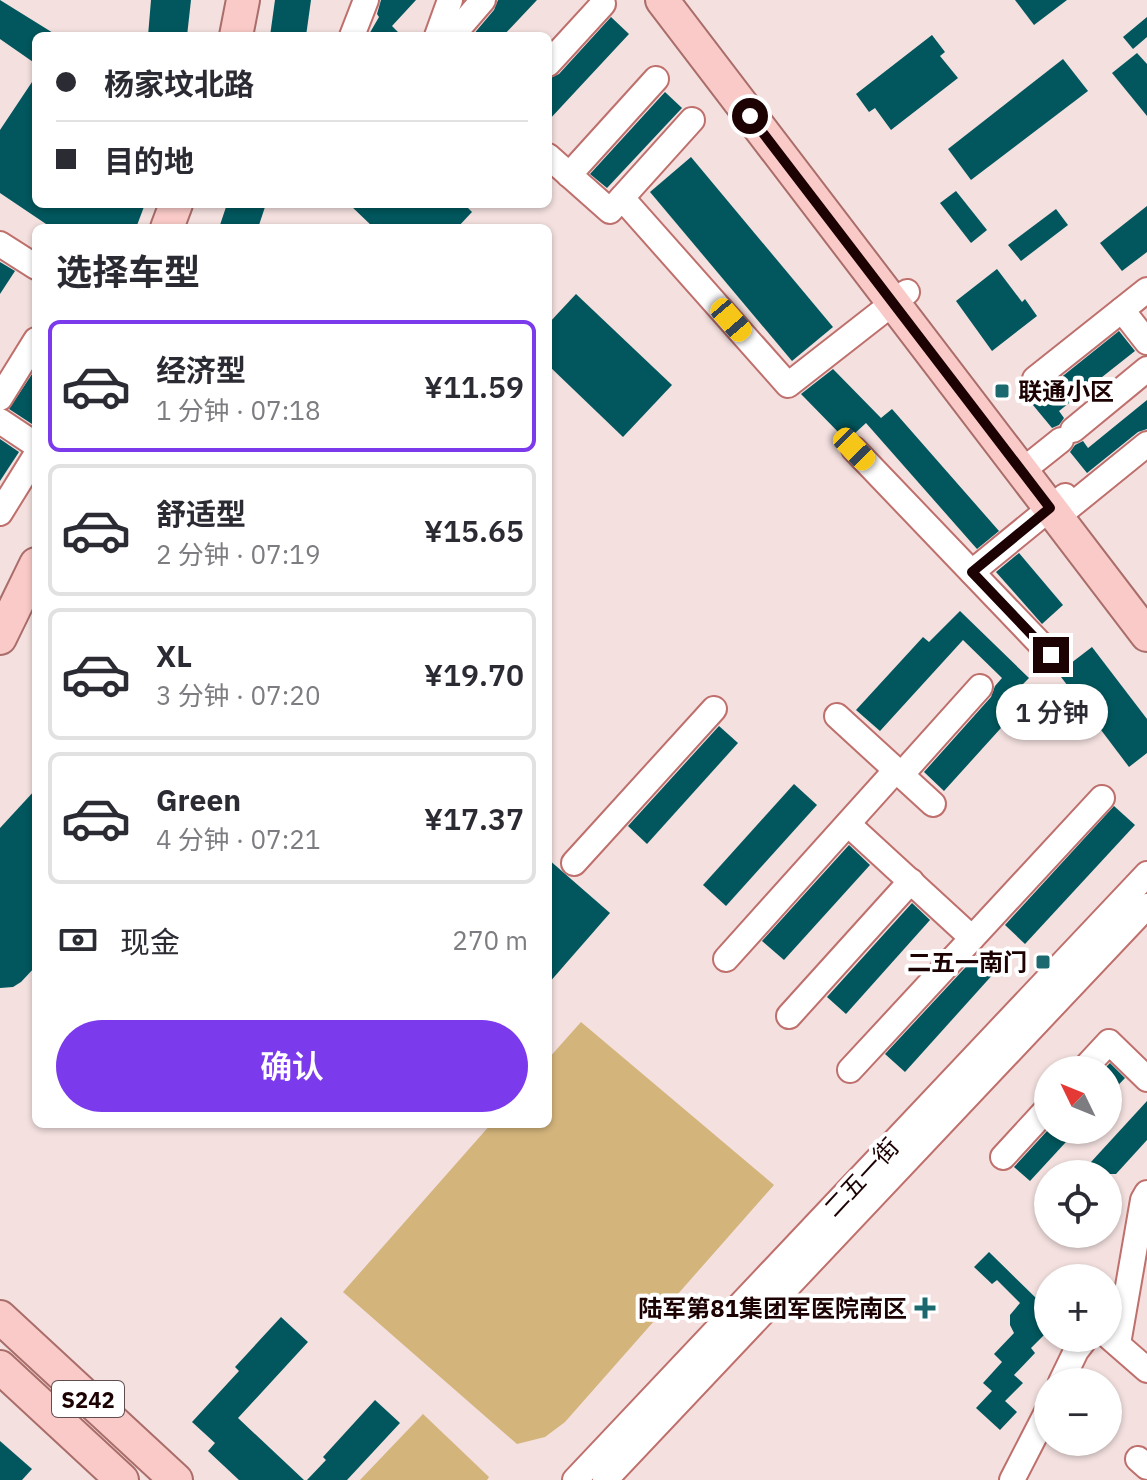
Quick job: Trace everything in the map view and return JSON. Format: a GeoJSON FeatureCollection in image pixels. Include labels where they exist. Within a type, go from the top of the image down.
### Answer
{"type":"FeatureCollection","features":[{"type":"Feature","properties":{"kind":"main road"},"geometry":{"type":"LineString","coordinates":[[221,32],[227,0]]}},
{"type":"Feature","properties":{"kind":"main road"},"geometry":{"type":"LineString","coordinates":[[237,32],[243,0]]}},
{"type":"Feature","properties":{"kind":"main road"},"geometry":{"type":"LineString","coordinates":[[662,0],[900,297],[1048,450],[1061,506],[1147,635]]}},
{"type":"Feature","properties":{"kind":"main road"},"geometry":{"type":"LineString","coordinates":[[685,0],[900,297]]}},
{"type":"Feature","properties":{"kind":"main road"},"geometry":{"type":"LineString","coordinates":[[1061,506],[1147,603]]}},
{"type":"Feature","properties":{"kind":"main road"},"geometry":{"type":"LineString","coordinates":[[0,643],[32,573]]}},
{"type":"Feature","properties":{"kind":"main road"},"geometry":{"type":"LineString","coordinates":[[0,643],[32,602]]}},
{"type":"Feature","properties":{"kind":"main road","name":"S242"},"geometry":{"type":"LineString","coordinates":[[0,1317],[176,1480]]}},
{"type":"Feature","properties":{"kind":"main road","name":"S242"},"geometry":{"type":"LineString","coordinates":[[0,1367],[122,1480]]}},
{"type":"Feature","properties":{"kind":"street"},"geometry":{"type":"LineString","coordinates":[[354,32],[366,0]]}},
{"type":"Feature","properties":{"kind":"street"},"geometry":{"type":"LineString","coordinates":[[438,32],[450,0]]}},
{"type":"Feature","properties":{"kind":"street"},"geometry":{"type":"LineString","coordinates":[[455,32],[483,0]]}},
{"type":"Feature","properties":{"kind":"street"},"geometry":{"type":"LineString","coordinates":[[552,60],[603,4]]}},
{"type":"Feature","properties":{"kind":"street"},"geometry":{"type":"LineString","coordinates":[[569,175],[656,79]]}},
{"type":"Feature","properties":{"kind":"street"},"geometry":{"type":"LineString","coordinates":[[552,160],[610,211],[692,120]]}},
{"type":"Feature","properties":{"kind":"street"},"geometry":{"type":"LineString","coordinates":[[622,198],[788,385],[900,297]]}},
{"type":"Feature","properties":{"kind":"street"},"geometry":{"type":"LineString","coordinates":[[0,244],[32,264]]}},
{"type":"Feature","properties":{"kind":"street"},"geometry":{"type":"LineString","coordinates":[[1035,379],[1147,290]]}},
{"type":"Feature","properties":{"kind":"street"},"geometry":{"type":"LineString","coordinates":[[1122,310],[1147,342]]}},
{"type":"Feature","properties":{"kind":"street"},"geometry":{"type":"LineString","coordinates":[[0,398],[32,346]]}},
{"type":"Feature","properties":{"kind":"street"},"geometry":{"type":"LineString","coordinates":[[1048,450],[1147,369]]}},
{"type":"Feature","properties":{"kind":"street"},"geometry":{"type":"LineString","coordinates":[[0,421],[32,442]]}},
{"type":"Feature","properties":{"kind":"street"},"geometry":{"type":"LineString","coordinates":[[972,572],[1147,444]]}},
{"type":"Feature","properties":{"kind":"street"},"geometry":{"type":"LineString","coordinates":[[854,449],[1051,655]]}},
{"type":"Feature","properties":{"kind":"street"},"geometry":{"type":"LineString","coordinates":[[0,513],[32,461]]}},
{"type":"Feature","properties":{"kind":"street"},"geometry":{"type":"LineString","coordinates":[[726,959],[848,824],[980,687]]}},
{"type":"Feature","properties":{"kind":"street"},"geometry":{"type":"LineString","coordinates":[[574,863],[714,709]]}},
{"type":"Feature","properties":{"kind":"street"},"geometry":{"type":"LineString","coordinates":[[837,716],[933,804]]}},
{"type":"Feature","properties":{"kind":"street"},"geometry":{"type":"LineString","coordinates":[[850,1070],[1102,798]]}},
{"type":"Feature","properties":{"kind":"street"},"geometry":{"type":"LineString","coordinates":[[848,824],[972,938]]}},
{"type":"Feature","properties":{"kind":"street","name":"二五一街"},"geometry":{"type":"LineString","coordinates":[[605,1480],[1147,874]]}},
{"type":"Feature","properties":{"kind":"street"},"geometry":{"type":"LineString","coordinates":[[789,1016],[911,881]]}},
{"type":"Feature","properties":{"kind":"street","name":"二五一街"},"geometry":{"type":"LineString","coordinates":[[575,1480],[918,1132],[1147,906]]}},
{"type":"Feature","properties":{"kind":"street"},"geometry":{"type":"LineString","coordinates":[[1096,1056],[1109,1042],[1147,1079]]}},
{"type":"Feature","properties":{"kind":"street"},"geometry":{"type":"LineString","coordinates":[[1003,1157],[1034,1123]]}},
{"type":"Feature","properties":{"kind":"street"},"geometry":{"type":"LineString","coordinates":[[1122,1298],[1147,1193]]}},
{"type":"Feature","properties":{"kind":"street"},"geometry":{"type":"LineString","coordinates":[[1122,1346],[1144,1359]]}},
{"type":"Feature","properties":{"kind":"street"},"geometry":{"type":"LineString","coordinates":[[1012,1480],[1034,1437]]}},
{"type":"Feature","properties":{"kind":"shaded area"},"geometry":{"type":"Polygon","coordinates":[[[581,1022],[774,1185],[565,1422],[545,1437],[517,1444],[343,1292],[487,1128],[552,1128],[552,1055],[581,1022]]]}},
{"type":"Feature","properties":{"kind":"shaded area"},"geometry":{"type":"Polygon","coordinates":[[[423,1414],[489,1477],[487,1480],[360,1480],[423,1414]]]}},
{"type":"Feature","properties":{"kind":"building"},"geometry":{"type":"Polygon","coordinates":[[[0,0],[52,32],[32,32],[32,61],[0,39],[0,0]]]}},
{"type":"Feature","properties":{"kind":"building"},"geometry":{"type":"Polygon","coordinates":[[[151,0],[191,0],[187,32],[148,32],[151,0]]]}},
{"type":"Feature","properties":{"kind":"building"},"geometry":{"type":"Polygon","coordinates":[[[275,0],[311,0],[307,32],[271,32],[275,0]]]}},
{"type":"Feature","properties":{"kind":"building"},"geometry":{"type":"Polygon","coordinates":[[[381,0],[416,0],[392,26],[398,32],[370,32],[379,17],[381,0]]]}},
{"type":"Feature","properties":{"kind":"building"},"geometry":{"type":"Polygon","coordinates":[[[498,0],[537,0],[507,32],[475,32],[494,10],[498,0]]]}},
{"type":"Feature","properties":{"kind":"building"},"geometry":{"type":"Polygon","coordinates":[[[1015,0],[1067,0],[1034,25],[1015,0]]]}},
{"type":"Feature","properties":{"kind":"building"},"geometry":{"type":"Polygon","coordinates":[[[611,17],[629,34],[552,117],[552,77],[559,74],[611,17]]]}},
{"type":"Feature","properties":{"kind":"building"},"geometry":{"type":"Polygon","coordinates":[[[1147,17],[1147,37],[1133,49],[1123,37],[1147,17]]]}},
{"type":"Feature","properties":{"kind":"building"},"geometry":{"type":"Polygon","coordinates":[[[932,35],[945,52],[940,56],[958,78],[891,130],[875,108],[869,112],[856,94],[932,35]]]}},
{"type":"Feature","properties":{"kind":"building"},"geometry":{"type":"Polygon","coordinates":[[[1137,53],[1147,64],[1147,116],[1112,73],[1137,53]]]}},
{"type":"Feature","properties":{"kind":"building"},"geometry":{"type":"Polygon","coordinates":[[[1063,59],[1088,91],[971,180],[948,149],[1063,59]]]}},
{"type":"Feature","properties":{"kind":"building"},"geometry":{"type":"Polygon","coordinates":[[[32,82],[32,208],[144,208],[138,224],[46,224],[0,193],[0,130],[32,82]]]}},
{"type":"Feature","properties":{"kind":"building"},"geometry":{"type":"Polygon","coordinates":[[[665,92],[682,108],[607,188],[590,174],[665,92]]]}},
{"type":"Feature","properties":{"kind":"building"},"geometry":{"type":"Polygon","coordinates":[[[691,157],[833,327],[792,361],[650,192],[691,157]]]}},
{"type":"Feature","properties":{"kind":"building"},"geometry":{"type":"Polygon","coordinates":[[[956,191],[987,230],[971,243],[940,203],[956,191]]]}},
{"type":"Feature","properties":{"kind":"building"},"geometry":{"type":"Polygon","coordinates":[[[1147,206],[1147,252],[1122,271],[1100,243],[1147,206]]]}},
{"type":"Feature","properties":{"kind":"building"},"geometry":{"type":"Polygon","coordinates":[[[226,208],[265,208],[259,224],[220,224],[226,208]]]}},
{"type":"Feature","properties":{"kind":"building"},"geometry":{"type":"Polygon","coordinates":[[[353,208],[468,208],[472,212],[461,224],[370,224],[353,208]]]}},
{"type":"Feature","properties":{"kind":"building"},"geometry":{"type":"Polygon","coordinates":[[[1056,209],[1068,225],[1021,261],[1008,245],[1056,209]]]}},
{"type":"Feature","properties":{"kind":"building"},"geometry":{"type":"Polygon","coordinates":[[[0,262],[15,271],[0,294],[0,262]]]}},
{"type":"Feature","properties":{"kind":"building"},"geometry":{"type":"Polygon","coordinates":[[[997,269],[1037,316],[992,351],[956,301],[997,269]]]}},
{"type":"Feature","properties":{"kind":"building"},"geometry":{"type":"Polygon","coordinates":[[[576,294],[672,385],[623,437],[552,369],[552,320],[576,294]]]}},
{"type":"Feature","properties":{"kind":"building"},"geometry":{"type":"Polygon","coordinates":[[[1119,331],[1135,351],[1059,411],[1064,418],[1052,428],[1023,393],[1044,391],[1119,331]]]}},
{"type":"Feature","properties":{"kind":"building"},"geometry":{"type":"Polygon","coordinates":[[[833,369],[881,418],[892,409],[999,531],[977,549],[866,423],[844,438],[801,394],[833,369]]]}},
{"type":"Feature","properties":{"kind":"building"},"geometry":{"type":"Polygon","coordinates":[[[32,374],[32,424],[9,409],[32,374]]]}},
{"type":"Feature","properties":{"kind":"building"},"geometry":{"type":"Polygon","coordinates":[[[1147,400],[1147,429],[1138,432],[1087,473],[1070,452],[1075,445],[1083,441],[1088,448],[1147,400]]]}},
{"type":"Feature","properties":{"kind":"building"},"geometry":{"type":"Polygon","coordinates":[[[0,439],[19,452],[0,481],[0,439]]]}},
{"type":"Feature","properties":{"kind":"building"},"geometry":{"type":"Polygon","coordinates":[[[1019,553],[1063,605],[1042,624],[996,572],[1019,553]]]}},
{"type":"Feature","properties":{"kind":"building"},"geometry":{"type":"Polygon","coordinates":[[[960,611],[1029,678],[999,708],[1010,718],[944,791],[924,772],[991,697],[1002,678],[963,640],[880,731],[856,710],[923,637],[929,642],[960,611]]]}},
{"type":"Feature","properties":{"kind":"building"},"geometry":{"type":"Polygon","coordinates":[[[1092,647],[1147,719],[1147,753],[1129,767],[1058,673],[1092,647]]]}},
{"type":"Feature","properties":{"kind":"building"},"geometry":{"type":"Polygon","coordinates":[[[719,726],[738,743],[647,844],[628,826],[719,726]]]}},
{"type":"Feature","properties":{"kind":"building"},"geometry":{"type":"Polygon","coordinates":[[[794,784],[817,805],[726,906],[703,885],[794,784]]]}},
{"type":"Feature","properties":{"kind":"building"},"geometry":{"type":"Polygon","coordinates":[[[32,793],[32,970],[13,987],[0,988],[0,828],[32,793]]]}},
{"type":"Feature","properties":{"kind":"building"},"geometry":{"type":"Polygon","coordinates":[[[1114,806],[1135,825],[1025,944],[1005,925],[1114,806]]]}},
{"type":"Feature","properties":{"kind":"building"},"geometry":{"type":"Polygon","coordinates":[[[849,845],[870,865],[784,960],[762,941],[849,845]]]}},
{"type":"Feature","properties":{"kind":"building"},"geometry":{"type":"Polygon","coordinates":[[[552,862],[610,913],[552,979],[552,862]]]}},
{"type":"Feature","properties":{"kind":"building"},"geometry":{"type":"Polygon","coordinates":[[[912,903],[930,920],[846,1014],[827,997],[912,903]]]}},
{"type":"Feature","properties":{"kind":"building"},"geometry":{"type":"Polygon","coordinates":[[[977,955],[995,972],[905,1072],[885,1054],[977,955]]]}},
{"type":"Feature","properties":{"kind":"building"},"geometry":{"type":"Polygon","coordinates":[[[1147,1101],[1147,1140],[1122,1167],[1122,1160],[1093,1160],[1108,1144],[1122,1144],[1122,1128],[1147,1101]]]}},
{"type":"Feature","properties":{"kind":"building"},"geometry":{"type":"Polygon","coordinates":[[[1035,1144],[1064,1144],[1049,1160],[1034,1160],[1034,1177],[1030,1181],[1014,1167],[1035,1144]]]}},
{"type":"Feature","properties":{"kind":"building"},"geometry":{"type":"Polygon","coordinates":[[[989,1252],[1034,1296],[1034,1345],[1031,1348],[1035,1353],[1014,1375],[1023,1383],[1005,1401],[1017,1412],[1000,1430],[976,1408],[992,1391],[983,1383],[1002,1362],[994,1354],[1014,1333],[1010,1315],[1020,1303],[997,1280],[992,1284],[974,1267],[989,1252]]]}},
{"type":"Feature","properties":{"kind":"building"},"geometry":{"type":"Polygon","coordinates":[[[281,1317],[308,1342],[238,1418],[304,1480],[239,1480],[208,1451],[215,1443],[192,1422],[239,1371],[235,1367],[281,1317]]]}},
{"type":"Feature","properties":{"kind":"building"},"geometry":{"type":"Polygon","coordinates":[[[375,1400],[400,1423],[347,1480],[307,1480],[326,1460],[323,1457],[375,1400]]]}},
{"type":"Feature","properties":{"kind":"building"},"geometry":{"type":"Polygon","coordinates":[[[0,1441],[32,1469],[22,1480],[0,1480],[0,1441]]]}},
{"type":"Feature","properties":{"kind":"place","name":"联通小区"},"geometry":{"type":"Point","coordinates":[1002,391]}},
{"type":"Feature","properties":{"kind":"place","name":"二五一南门"},"geometry":{"type":"Point","coordinates":[1043,962]}},
{"type":"Feature","properties":{"kind":"place","name":"陆军第81集团军医院南区"},"geometry":{"type":"Point","coordinates":[925,1308]}},
{"type":"Feature","properties":{"kind":"route"},"geometry":{"type":"LineString","coordinates":[[750,116],[1050,508],[972,572],[1051,655]]}}]}
